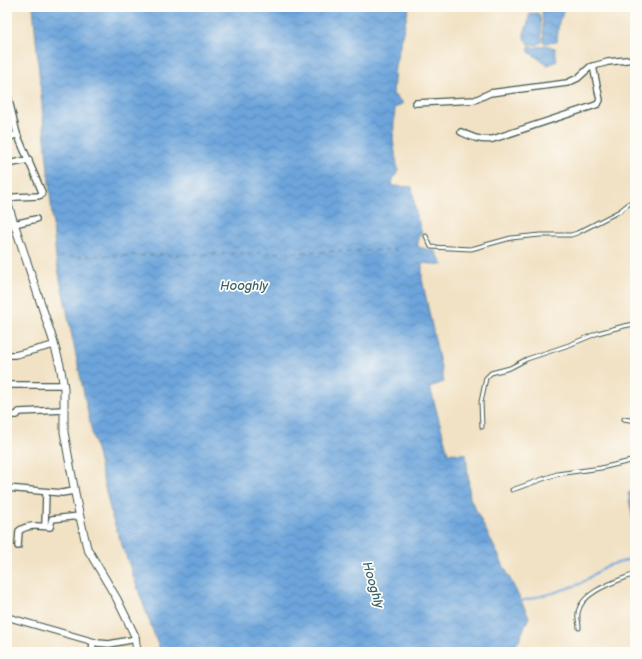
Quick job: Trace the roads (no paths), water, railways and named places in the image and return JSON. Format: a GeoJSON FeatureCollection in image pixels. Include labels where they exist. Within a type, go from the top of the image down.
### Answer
{"type":"FeatureCollection","features":[{"type":"Feature","properties":{"kind":"street"},"geometry":{"type":"LineString","coordinates":[[416,103],[474,100],[490,93],[567,83],[578,78],[590,67],[608,62],[635,59]]}},
{"type":"Feature","properties":{"kind":"street"},"geometry":{"type":"LineString","coordinates":[[461,132],[477,139],[492,139],[598,104],[600,100],[593,66]]}},
{"type":"Feature","properties":{"kind":"street"},"geometry":{"type":"LineString","coordinates":[[7,92],[17,134],[41,188],[41,195],[35,197],[15,197],[7,201],[9,213],[54,345],[64,385],[64,432],[74,491],[87,548],[117,599],[136,639],[137,652]]}},
{"type":"Feature","properties":{"kind":"street"},"geometry":{"type":"LineString","coordinates":[[7,139],[17,134]]}},
{"type":"Feature","properties":{"kind":"street"},"geometry":{"type":"LineString","coordinates":[[7,164],[28,160]]}},
{"type":"Feature","properties":{"kind":"street"},"geometry":{"type":"LineString","coordinates":[[14,224],[36,219]]}},
{"type":"Feature","properties":{"kind":"street"},"geometry":{"type":"LineString","coordinates":[[7,355],[15,355],[54,345]]}},
{"type":"Feature","properties":{"kind":"street"},"geometry":{"type":"LineString","coordinates":[[7,385],[64,385]]}},
{"type":"Feature","properties":{"kind":"street"},"geometry":{"type":"LineString","coordinates":[[7,415],[17,415],[19,412],[64,410]]}},
{"type":"Feature","properties":{"kind":"street"},"geometry":{"type":"LineString","coordinates":[[7,488],[46,492],[74,491]]}},
{"type":"Feature","properties":{"kind":"street"},"geometry":{"type":"LineString","coordinates":[[45,526],[46,492]]}},
{"type":"Feature","properties":{"kind":"street"},"geometry":{"type":"LineString","coordinates":[[18,546],[20,530],[34,526],[50,526],[52,519],[80,516]]}},
{"type":"Feature","properties":{"kind":"street"},"geometry":{"type":"LineString","coordinates":[[7,616],[93,642],[109,644],[136,639]]}},
{"type":"Feature","properties":{"kind":"street"},"geometry":{"type":"LineString","coordinates":[[92,652],[93,642]]}},
{"type":"Feature","properties":{"kind":"lane"},"geometry":{"type":"LineString","coordinates":[[426,236],[431,247],[471,249],[511,238],[540,235],[570,235],[577,233],[620,210],[635,199]]}},
{"type":"Feature","properties":{"kind":"lane"},"geometry":{"type":"LineString","coordinates":[[482,427],[481,402],[486,378],[491,373],[510,368],[527,359],[569,345],[598,333],[635,324]]}},
{"type":"Feature","properties":{"kind":"lane"},"geometry":{"type":"LineString","coordinates":[[624,419],[635,421]]}},
{"type":"Feature","properties":{"kind":"lane"},"geometry":{"type":"LineString","coordinates":[[512,490],[557,474],[601,468],[635,460]]}},
{"type":"Feature","properties":{"kind":"lane"},"geometry":{"type":"LineString","coordinates":[[579,628],[578,613],[584,600],[595,591],[635,574]]}},
{"type":"Feature","properties":{"kind":"water","name":"Hooghly"},"geometry":{"type":"Polygon","coordinates":[[[33,7],[409,7],[395,66],[393,94],[403,103],[395,108],[393,140],[398,171],[393,179],[392,186],[412,187],[416,213],[422,234],[418,237],[418,247],[435,251],[443,265],[422,263],[422,279],[444,382],[430,387],[448,453],[466,454],[470,498],[529,617],[519,640],[511,652],[161,652],[112,517],[91,428],[56,259],[33,7]]]}},
{"type":"Feature","properties":{"kind":"water"},"geometry":{"type":"Polygon","coordinates":[[[543,7],[563,7],[564,12],[559,21],[557,42],[544,43],[543,7]]]}},
{"type":"Feature","properties":{"kind":"water"},"geometry":{"type":"Polygon","coordinates":[[[531,13],[538,13],[540,16],[542,42],[537,45],[530,45],[524,38],[531,13]]]}},
{"type":"Feature","properties":{"kind":"water"},"geometry":{"type":"Polygon","coordinates":[[[545,45],[555,48],[557,61],[548,65],[529,52],[529,47],[534,48],[545,45]]]}},
{"type":"Feature","properties":{"kind":"water"},"geometry":{"type":"Polygon","coordinates":[[[635,490],[635,539],[628,493],[635,490]]]}},
{"type":"Feature","properties":{"kind":"waterway"},"geometry":{"type":"LineString","coordinates":[[521,601],[580,584],[606,566],[635,558]]}}]}
